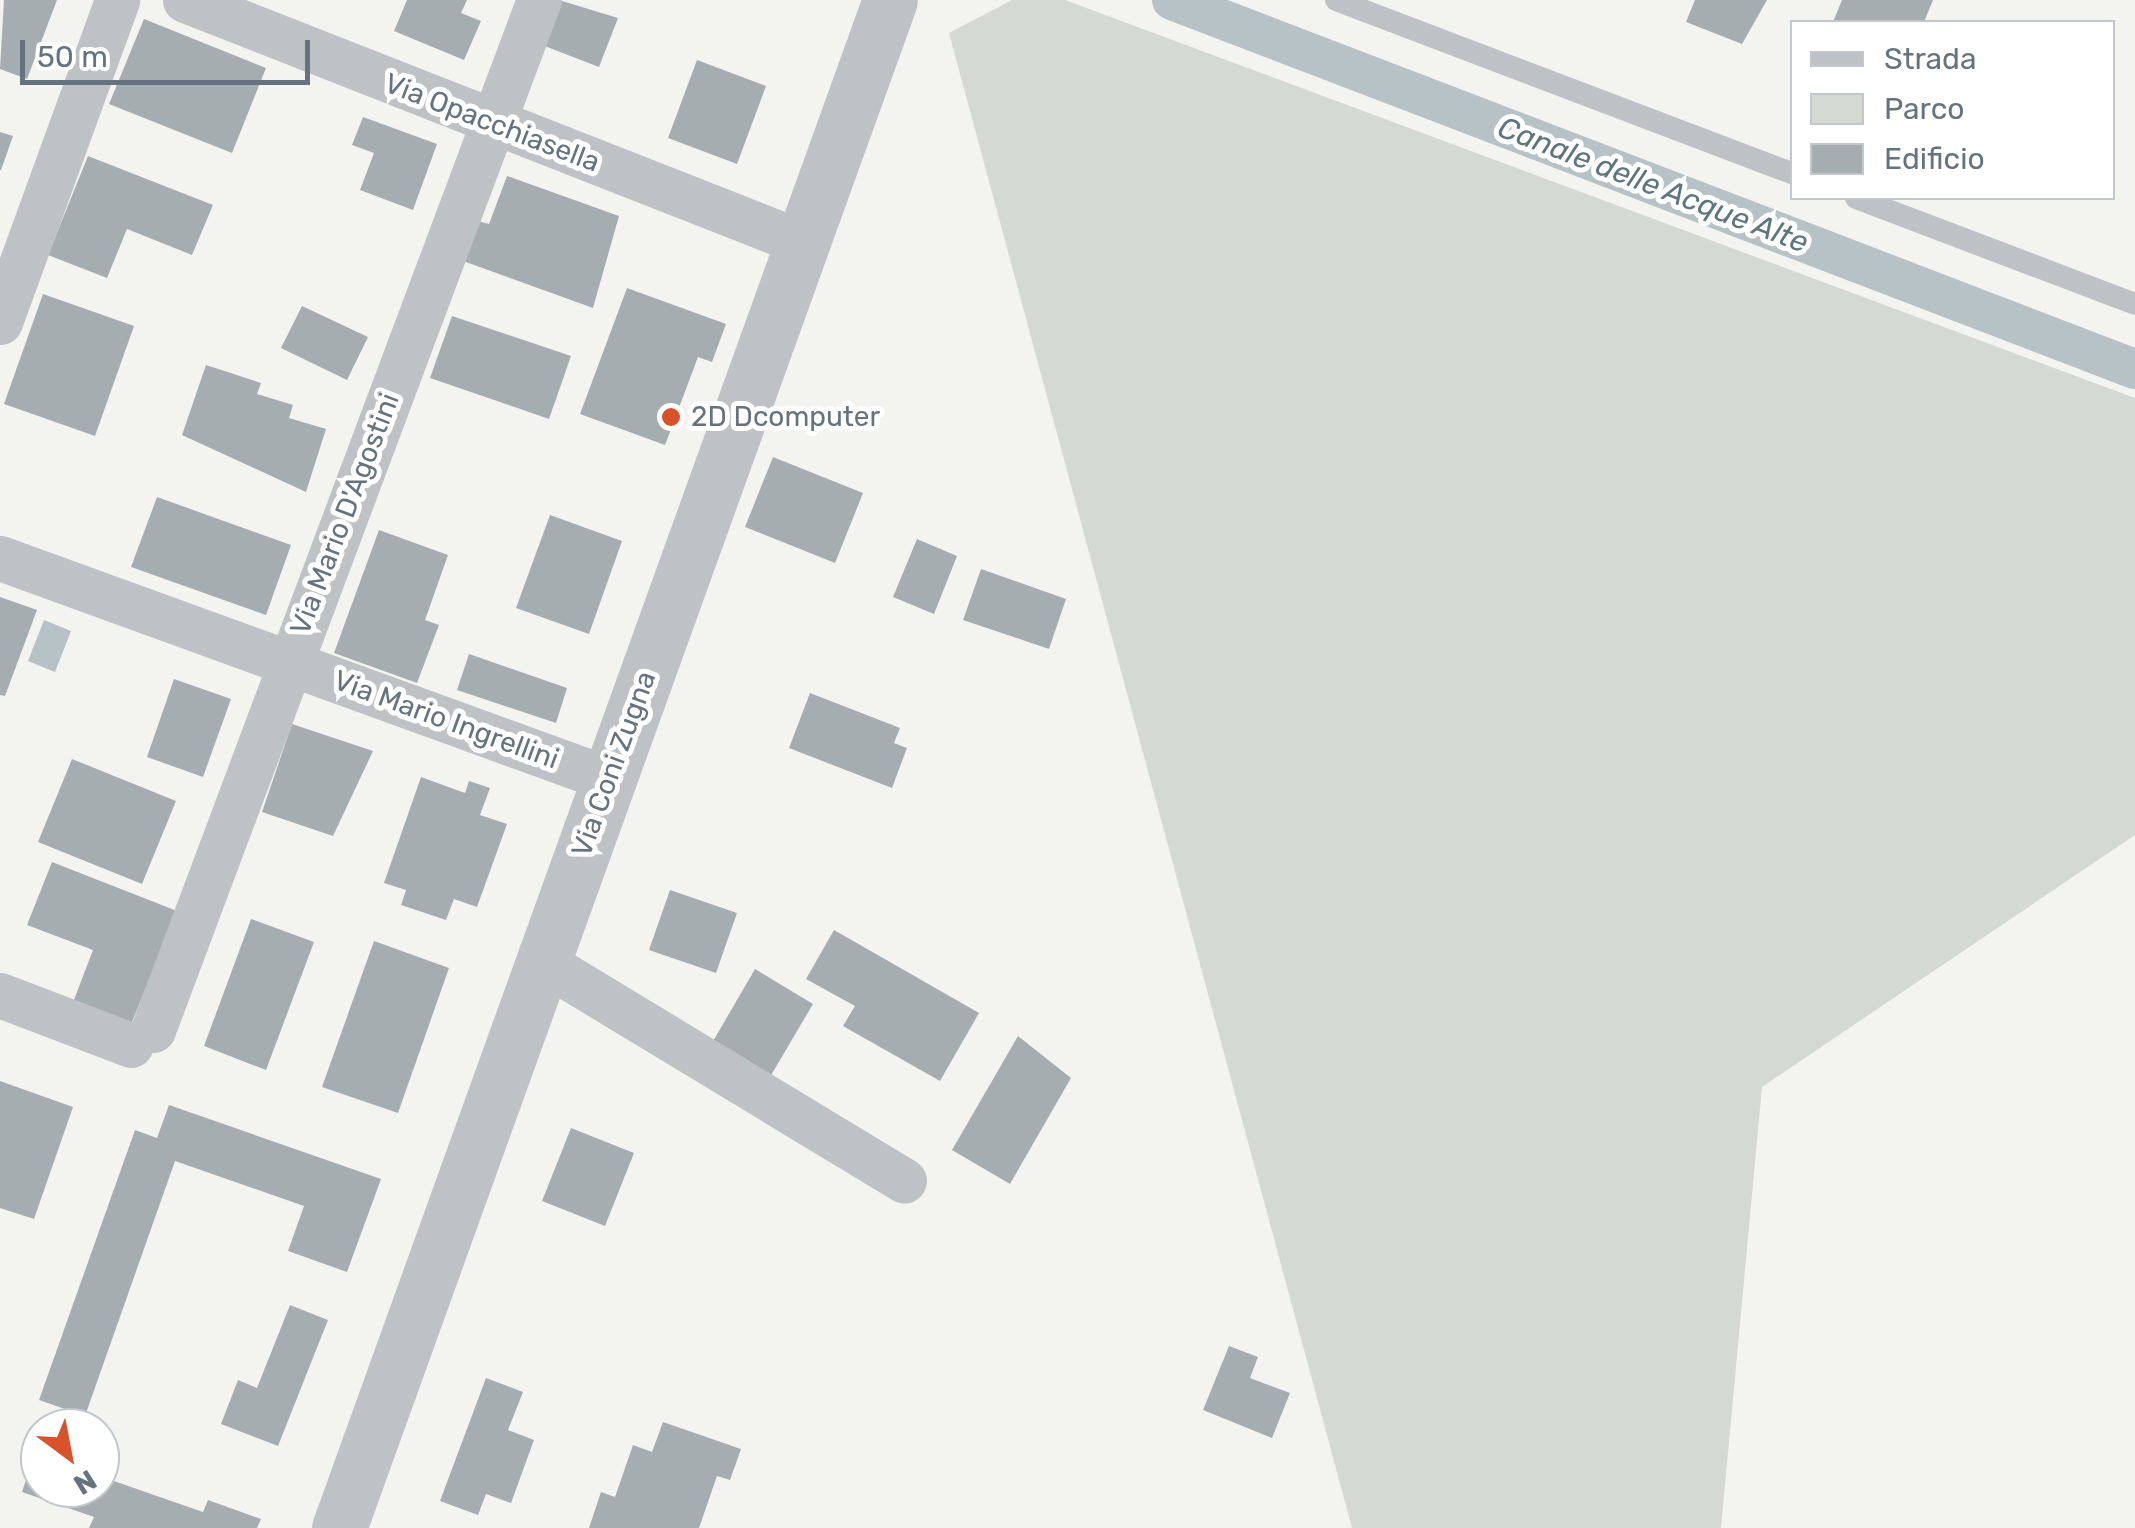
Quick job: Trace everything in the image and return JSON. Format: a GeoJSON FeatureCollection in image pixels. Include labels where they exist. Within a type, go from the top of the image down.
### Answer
{"type":"FeatureCollection","features":[{"type":"Feature","properties":{"kind":"street"},"geometry":{"type":"LineString","coordinates":[[0,322],[116,0]]}},
{"type":"Feature","properties":{"kind":"street","name":"Via Opacchiasella"},"geometry":{"type":"LineString","coordinates":[[185,0],[801,242]]}},
{"type":"Feature","properties":{"kind":"street","name":"Via Mario D'Agostini"},"geometry":{"type":"LineString","coordinates":[[0,995],[142,1038],[497,125],[539,0]]}},
{"type":"Feature","properties":{"kind":"street","name":"Via Coni Zugna"},"geometry":{"type":"LineString","coordinates":[[339,1528],[890,0]]}},
{"type":"Feature","properties":{"kind":"street","name":"Via Mario Ingrellini"},"geometry":{"type":"LineString","coordinates":[[0,558],[610,779]]}},
{"type":"Feature","properties":{"kind":"street"},"geometry":{"type":"LineString","coordinates":[[543,962],[904,1181]]}},
{"type":"Feature","properties":{"kind":"lane"},"geometry":{"type":"LineString","coordinates":[[1336,0],[1790,173]]}},
{"type":"Feature","properties":{"kind":"lane"},"geometry":{"type":"LineString","coordinates":[[1861,200],[2135,304]]}},
{"type":"Feature","properties":{"kind":"green space"},"geometry":{"type":"Polygon","coordinates":[[[1012,0],[1065,0],[2135,398],[2135,835],[1762,1087],[1721,1528],[1352,1528],[949,33],[1012,0]]]}},
{"type":"Feature","properties":{"kind":"shaded area"},"geometry":{"type":"Polygon","coordinates":[[[44,620],[71,631],[55,672],[28,661],[44,620]]]}},
{"type":"Feature","properties":{"kind":"building"},"geometry":{"type":"Polygon","coordinates":[[[4,0],[57,0],[27,79],[0,69],[4,0]]]}},
{"type":"Feature","properties":{"kind":"building"},"geometry":{"type":"Polygon","coordinates":[[[407,0],[467,0],[461,13],[481,21],[464,60],[394,31],[407,0]]]}},
{"type":"Feature","properties":{"kind":"building"},"geometry":{"type":"Polygon","coordinates":[[[559,0],[618,18],[599,67],[542,45],[559,0]]]}},
{"type":"Feature","properties":{"kind":"building"},"geometry":{"type":"Polygon","coordinates":[[[1695,0],[1767,0],[1742,44],[1686,22],[1695,0]]]}},
{"type":"Feature","properties":{"kind":"building"},"geometry":{"type":"Polygon","coordinates":[[[1842,0],[1933,0],[1925,20],[1834,20],[1842,0]]]}},
{"type":"Feature","properties":{"kind":"building"},"geometry":{"type":"Polygon","coordinates":[[[144,19],[266,68],[232,153],[109,104],[144,19]]]}},
{"type":"Feature","properties":{"kind":"building"},"geometry":{"type":"Polygon","coordinates":[[[697,60],[766,86],[737,164],[668,138],[697,60]]]}},
{"type":"Feature","properties":{"kind":"building"},"geometry":{"type":"Polygon","coordinates":[[[363,117],[437,144],[413,210],[360,190],[374,153],[352,145],[363,117]]]}},
{"type":"Feature","properties":{"kind":"building"},"geometry":{"type":"Polygon","coordinates":[[[0,132],[13,136],[1,170],[0,170],[0,132]]]}},
{"type":"Feature","properties":{"kind":"building"},"geometry":{"type":"Polygon","coordinates":[[[88,156],[213,205],[192,255],[127,229],[107,278],[48,255],[88,156]]]}},
{"type":"Feature","properties":{"kind":"building"},"geometry":{"type":"Polygon","coordinates":[[[507,176],[619,216],[593,308],[463,261],[478,221],[489,224],[507,176]]]}},
{"type":"Feature","properties":{"kind":"building"},"geometry":{"type":"Polygon","coordinates":[[[627,288],[726,324],[712,362],[698,357],[665,445],[580,414],[627,288]]]}},
{"type":"Feature","properties":{"kind":"building"},"geometry":{"type":"Polygon","coordinates":[[[43,294],[134,326],[95,436],[4,404],[43,294]]]}},
{"type":"Feature","properties":{"kind":"building"},"geometry":{"type":"Polygon","coordinates":[[[302,306],[368,337],[347,380],[281,348],[302,306]]]}},
{"type":"Feature","properties":{"kind":"building"},"geometry":{"type":"Polygon","coordinates":[[[452,316],[571,356],[549,419],[430,378],[452,316]]]}},
{"type":"Feature","properties":{"kind":"building"},"geometry":{"type":"Polygon","coordinates":[[[206,365],[261,383],[257,394],[293,405],[289,418],[326,429],[306,492],[182,435],[206,365]]]}},
{"type":"Feature","properties":{"kind":"building"},"geometry":{"type":"Polygon","coordinates":[[[773,457],[863,493],[835,563],[745,527],[773,457]]]}},
{"type":"Feature","properties":{"kind":"building"},"geometry":{"type":"Polygon","coordinates":[[[157,497],[291,545],[266,615],[131,567],[157,497]]]}},
{"type":"Feature","properties":{"kind":"building"},"geometry":{"type":"Polygon","coordinates":[[[550,515],[622,541],[589,634],[516,608],[550,515]]]}},
{"type":"Feature","properties":{"kind":"building"},"geometry":{"type":"Polygon","coordinates":[[[379,530],[448,555],[425,620],[439,625],[417,683],[334,653],[379,530]]]}},
{"type":"Feature","properties":{"kind":"building"},"geometry":{"type":"Polygon","coordinates":[[[917,539],[957,556],[934,614],[893,597],[917,539]]]}},
{"type":"Feature","properties":{"kind":"building"},"geometry":{"type":"Polygon","coordinates":[[[981,569],[1066,599],[1049,649],[963,620],[981,569]]]}},
{"type":"Feature","properties":{"kind":"building"},"geometry":{"type":"Polygon","coordinates":[[[0,597],[37,610],[5,696],[0,695],[0,597]]]}},
{"type":"Feature","properties":{"kind":"building"},"geometry":{"type":"Polygon","coordinates":[[[469,654],[567,688],[556,723],[457,690],[469,654]]]}},
{"type":"Feature","properties":{"kind":"building"},"geometry":{"type":"Polygon","coordinates":[[[174,679],[231,699],[203,777],[147,757],[174,679]]]}},
{"type":"Feature","properties":{"kind":"building"},"geometry":{"type":"Polygon","coordinates":[[[810,693],[900,728],[894,743],[907,748],[892,788],[789,748],[810,693]]]}},
{"type":"Feature","properties":{"kind":"building"},"geometry":{"type":"Polygon","coordinates":[[[292,724],[373,751],[333,836],[262,812],[292,724]]]}},
{"type":"Feature","properties":{"kind":"building"},"geometry":{"type":"Polygon","coordinates":[[[72,759],[176,801],[142,884],[38,842],[72,759]]]}},
{"type":"Feature","properties":{"kind":"building"},"geometry":{"type":"Polygon","coordinates":[[[421,777],[465,793],[469,781],[490,788],[480,815],[507,824],[477,907],[454,899],[446,920],[401,905],[406,890],[384,883],[421,777]]]}},
{"type":"Feature","properties":{"kind":"building"},"geometry":{"type":"Polygon","coordinates":[[[52,862],[177,911],[130,1027],[72,1005],[93,950],[27,925],[52,862]]]}},
{"type":"Feature","properties":{"kind":"building"},"geometry":{"type":"Polygon","coordinates":[[[670,890],[737,913],[716,973],[649,950],[670,890]]]}},
{"type":"Feature","properties":{"kind":"building"},"geometry":{"type":"Polygon","coordinates":[[[251,919],[314,942],[266,1070],[204,1046],[251,919]]]}},
{"type":"Feature","properties":{"kind":"building"},"geometry":{"type":"Polygon","coordinates":[[[834,930],[979,1013],[940,1081],[843,1026],[855,1006],[806,979],[834,930]]]}},
{"type":"Feature","properties":{"kind":"building"},"geometry":{"type":"Polygon","coordinates":[[[374,941],[449,968],[398,1113],[322,1087],[374,941]]]}},
{"type":"Feature","properties":{"kind":"building"},"geometry":{"type":"Polygon","coordinates":[[[755,969],[813,1004],[770,1077],[712,1043],[755,969]]]}},
{"type":"Feature","properties":{"kind":"building"},"geometry":{"type":"Polygon","coordinates":[[[1018,1036],[1071,1078],[1010,1184],[952,1150],[1018,1036]]]}},
{"type":"Feature","properties":{"kind":"building"},"geometry":{"type":"Polygon","coordinates":[[[0,1081],[73,1107],[34,1219],[0,1208],[0,1081]]]}},
{"type":"Feature","properties":{"kind":"building"},"geometry":{"type":"Polygon","coordinates":[[[169,1105],[381,1179],[347,1272],[288,1251],[304,1206],[175,1161],[88,1408],[62,1408],[39,1400],[135,1130],[157,1138],[169,1105]]]}},
{"type":"Feature","properties":{"kind":"building"},"geometry":{"type":"Polygon","coordinates":[[[571,1128],[634,1153],[605,1226],[542,1201],[571,1128]]]}},
{"type":"Feature","properties":{"kind":"building"},"geometry":{"type":"Polygon","coordinates":[[[290,1305],[328,1320],[278,1446],[221,1424],[238,1380],[257,1388],[290,1305]]]}},
{"type":"Feature","properties":{"kind":"building"},"geometry":{"type":"Polygon","coordinates":[[[1229,1346],[1258,1357],[1250,1378],[1290,1393],[1272,1438],[1203,1410],[1229,1346]]]}},
{"type":"Feature","properties":{"kind":"building"},"geometry":{"type":"Polygon","coordinates":[[[486,1378],[523,1392],[508,1430],[534,1440],[511,1503],[486,1494],[478,1515],[440,1501],[486,1378]]]}},
{"type":"Feature","properties":{"kind":"building"},"geometry":{"type":"Polygon","coordinates":[[[663,1422],[741,1449],[730,1480],[717,1476],[699,1528],[589,1528],[601,1492],[615,1497],[633,1445],[652,1452],[663,1422]]]}},
{"type":"Feature","properties":{"kind":"building"},"geometry":{"type":"Polygon","coordinates":[[[120,1483],[203,1512],[208,1500],[261,1519],[257,1528],[89,1528],[94,1517],[68,1508],[120,1508],[120,1483]]]}},
{"type":"Feature","properties":{"kind":"waterway","name":"Canale delle Acque Alte"},"geometry":{"type":"LineString","coordinates":[[1172,0],[2135,369]]}},
{"type":"Feature","properties":{"kind":"place","name":"2D Dcomputer"},"geometry":{"type":"Point","coordinates":[671,417]}}]}
